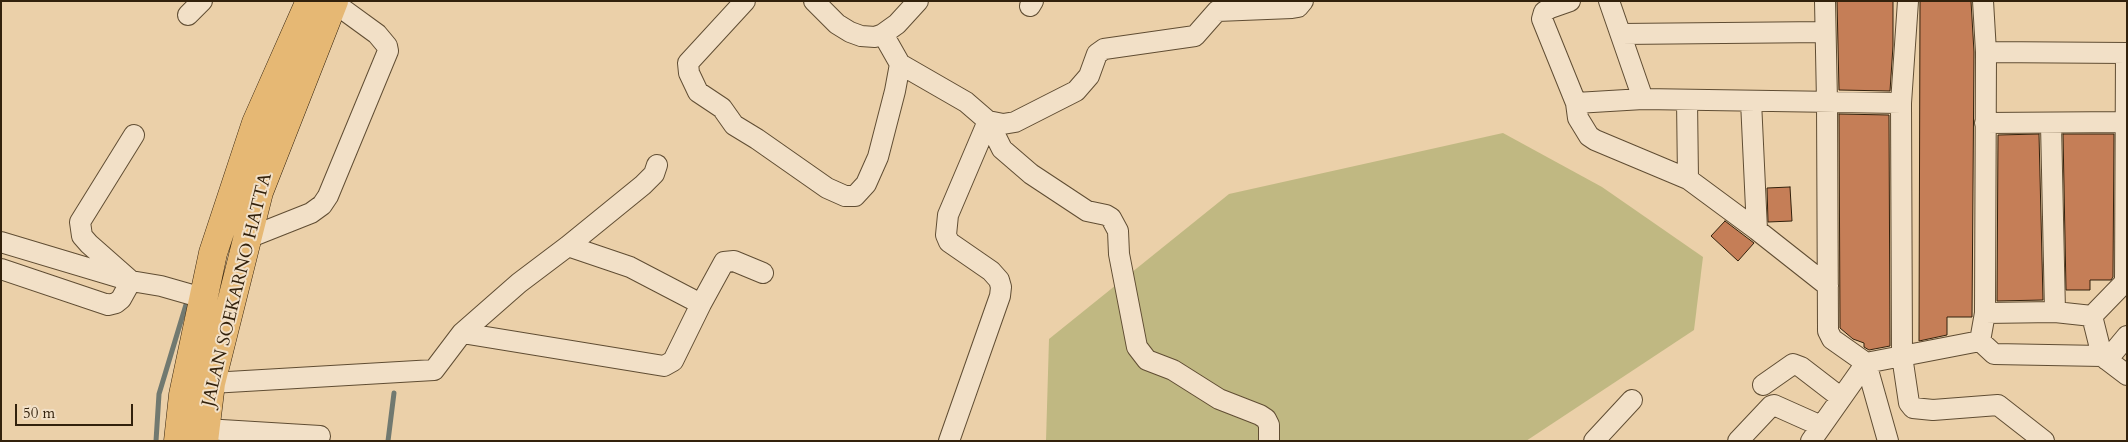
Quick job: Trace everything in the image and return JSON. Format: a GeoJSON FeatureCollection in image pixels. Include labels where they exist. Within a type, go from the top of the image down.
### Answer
{"type":"FeatureCollection","features":[{"type":"Feature","properties":{"kind":"highway","name":"JALAN SOEKARNO HATTA"},"geometry":{"type":"LineString","coordinates":[[204,435],[211,383],[259,192],[326,2]]}},
{"type":"Feature","properties":{"kind":"highway","name":"JALAN SOEKARNO HATTA"},"geometry":{"type":"LineString","coordinates":[[178,441],[198,296],[256,124],[326,2]]}},
{"type":"Feature","properties":{"kind":"street"},"geometry":{"type":"LineString","coordinates":[[188,15],[202,1]]}},
{"type":"Feature","properties":{"kind":"street"},"geometry":{"type":"LineString","coordinates":[[745,1],[688,63],[689,73],[698,92],[722,108],[734,125],[758,139],[827,188],[845,196],[855,196],[866,184],[878,157],[900,64]]}},
{"type":"Feature","properties":{"kind":"street"},"geometry":{"type":"LineString","coordinates":[[814,1],[837,24],[860,36],[883,34],[897,24],[918,1]]}},
{"type":"Feature","properties":{"kind":"street"},"geometry":{"type":"LineString","coordinates":[[988,122],[1003,124],[1015,122],[1076,92],[1089,76],[1097,54],[1104,49],[1195,36],[1216,11],[1292,8],[1298,7],[1304,1]]}},
{"type":"Feature","properties":{"kind":"street"},"geometry":{"type":"LineString","coordinates":[[1570,1],[1544,12],[1542,19],[1576,103],[1578,118],[1589,136],[1688,179],[1828,286]]}},
{"type":"Feature","properties":{"kind":"street"},"geometry":{"type":"LineString","coordinates":[[1608,1],[1643,99]]}},
{"type":"Feature","properties":{"kind":"street"},"geometry":{"type":"LineString","coordinates":[[1825,1],[1829,335],[1866,363],[1888,441]]}},
{"type":"Feature","properties":{"kind":"street"},"geometry":{"type":"LineString","coordinates":[[1908,1],[1901,103],[1902,356],[1909,403],[1912,408]]}},
{"type":"Feature","properties":{"kind":"street"},"geometry":{"type":"LineString","coordinates":[[1980,341],[1985,313],[1986,52],[1983,1]]}},
{"type":"Feature","properties":{"kind":"street"},"geometry":{"type":"LineString","coordinates":[[248,238],[311,213],[322,205],[328,196],[388,51],[383,40],[377,34],[326,2]]}},
{"type":"Feature","properties":{"kind":"street"},"geometry":{"type":"LineString","coordinates":[[1621,34],[1825,32]]}},
{"type":"Feature","properties":{"kind":"street"},"geometry":{"type":"LineString","coordinates":[[883,34],[900,64],[966,102],[988,122],[997,141],[1013,160],[1087,211],[1106,214],[1116,224],[1119,254],[1137,347],[1147,360],[1174,370],[1219,399],[1260,415],[1269,425],[1269,441]]}},
{"type":"Feature","properties":{"kind":"street"},"geometry":{"type":"LineString","coordinates":[[1986,52],[2126,54],[2126,281],[2092,316]]}},
{"type":"Feature","properties":{"kind":"street"},"geometry":{"type":"LineString","coordinates":[[1576,103],[1643,99],[1901,103]]}},
{"type":"Feature","properties":{"kind":"street"},"geometry":{"type":"LineString","coordinates":[[1687,100],[1688,179]]}},
{"type":"Feature","properties":{"kind":"street"},"geometry":{"type":"LineString","coordinates":[[1751,101],[1757,230]]}},
{"type":"Feature","properties":{"kind":"street"},"geometry":{"type":"LineString","coordinates":[[949,441],[1000,296],[1001,287],[999,280],[991,270],[949,242],[946,235],[948,215],[988,122]]}},
{"type":"Feature","properties":{"kind":"street"},"geometry":{"type":"LineString","coordinates":[[1985,123],[2126,122]]}},
{"type":"Feature","properties":{"kind":"street"},"geometry":{"type":"LineString","coordinates":[[2051,124],[2055,312]]}},
{"type":"Feature","properties":{"kind":"street"},"geometry":{"type":"LineString","coordinates":[[131,281],[82,236],[80,222],[134,135]]}},
{"type":"Feature","properties":{"kind":"street"},"geometry":{"type":"LineString","coordinates":[[211,383],[434,370],[462,332],[519,283],[643,185],[654,174],[658,165]]}},
{"type":"Feature","properties":{"kind":"street"},"geometry":{"type":"LineString","coordinates":[[1,242],[131,281],[161,286],[198,296]]}},
{"type":"Feature","properties":{"kind":"street"},"geometry":{"type":"LineString","coordinates":[[568,246],[630,267],[701,304]]}},
{"type":"Feature","properties":{"kind":"street"},"geometry":{"type":"LineString","coordinates":[[462,332],[664,366],[673,362],[701,304],[726,261],[734,261],[763,273]]}},
{"type":"Feature","properties":{"kind":"street"},"geometry":{"type":"LineString","coordinates":[[1,269],[111,306],[121,299],[131,281]]}},
{"type":"Feature","properties":{"kind":"street"},"geometry":{"type":"LineString","coordinates":[[1985,313],[2055,312],[2092,316]]}},
{"type":"Feature","properties":{"kind":"street"},"geometry":{"type":"LineString","coordinates":[[2092,316],[2105,358],[2127,375]]}},
{"type":"Feature","properties":{"kind":"street"},"geometry":{"type":"LineString","coordinates":[[1980,341],[1994,354],[2105,358],[2127,336]]}},
{"type":"Feature","properties":{"kind":"street"},"geometry":{"type":"LineString","coordinates":[[1738,441],[1774,405],[1816,433],[1866,363],[1980,341]]}},
{"type":"Feature","properties":{"kind":"street"},"geometry":{"type":"LineString","coordinates":[[1763,385],[1793,364],[1801,367],[1840,397]]}},
{"type":"Feature","properties":{"kind":"street"},"geometry":{"type":"LineString","coordinates":[[1594,441],[1632,400]]}},
{"type":"Feature","properties":{"kind":"street"},"geometry":{"type":"LineString","coordinates":[[1900,441],[1893,415],[1900,411],[1912,408],[1933,410],[1998,405],[2039,440]]}},
{"type":"Feature","properties":{"kind":"street"},"geometry":{"type":"LineString","coordinates":[[204,435],[320,436]]}},
{"type":"Feature","properties":{"kind":"shaded area"},"geometry":{"type":"Polygon","coordinates":[[[1503,133],[1602,187],[1703,257],[1694,330],[1526,441],[1046,441],[1049,339],[1229,194],[1503,133]]]}},
{"type":"Feature","properties":{"kind":"building"},"geometry":{"type":"Polygon","coordinates":[[[1837,1],[1893,1],[1890,91],[1839,90],[1837,1]]]}},
{"type":"Feature","properties":{"kind":"building"},"geometry":{"type":"Polygon","coordinates":[[[1920,1],[1971,1],[1974,52],[1972,317],[1947,317],[1947,335],[1919,341],[1920,1]]]}},
{"type":"Feature","properties":{"kind":"building"},"geometry":{"type":"Polygon","coordinates":[[[1839,114],[1889,115],[1890,346],[1869,350],[1864,347],[1864,343],[1853,339],[1840,328],[1839,114]]]}},
{"type":"Feature","properties":{"kind":"building"},"geometry":{"type":"Polygon","coordinates":[[[2039,134],[2043,300],[1997,301],[1998,135],[2039,134]]]}},
{"type":"Feature","properties":{"kind":"building"},"geometry":{"type":"Polygon","coordinates":[[[2063,134],[2114,134],[2113,277],[2111,280],[2090,280],[2090,290],[2066,290],[2063,134]]]}},
{"type":"Feature","properties":{"kind":"building"},"geometry":{"type":"Polygon","coordinates":[[[1790,187],[1792,221],[1768,222],[1767,188],[1790,187]]]}},
{"type":"Feature","properties":{"kind":"building"},"geometry":{"type":"Polygon","coordinates":[[[1725,221],[1754,243],[1738,261],[1711,236],[1725,221]]]}},
{"type":"Feature","properties":{"kind":"waterway"},"geometry":{"type":"LineString","coordinates":[[156,441],[159,394],[188,298]]}},
{"type":"Feature","properties":{"kind":"waterway"},"geometry":{"type":"LineString","coordinates":[[388,441],[394,393]]}}]}
